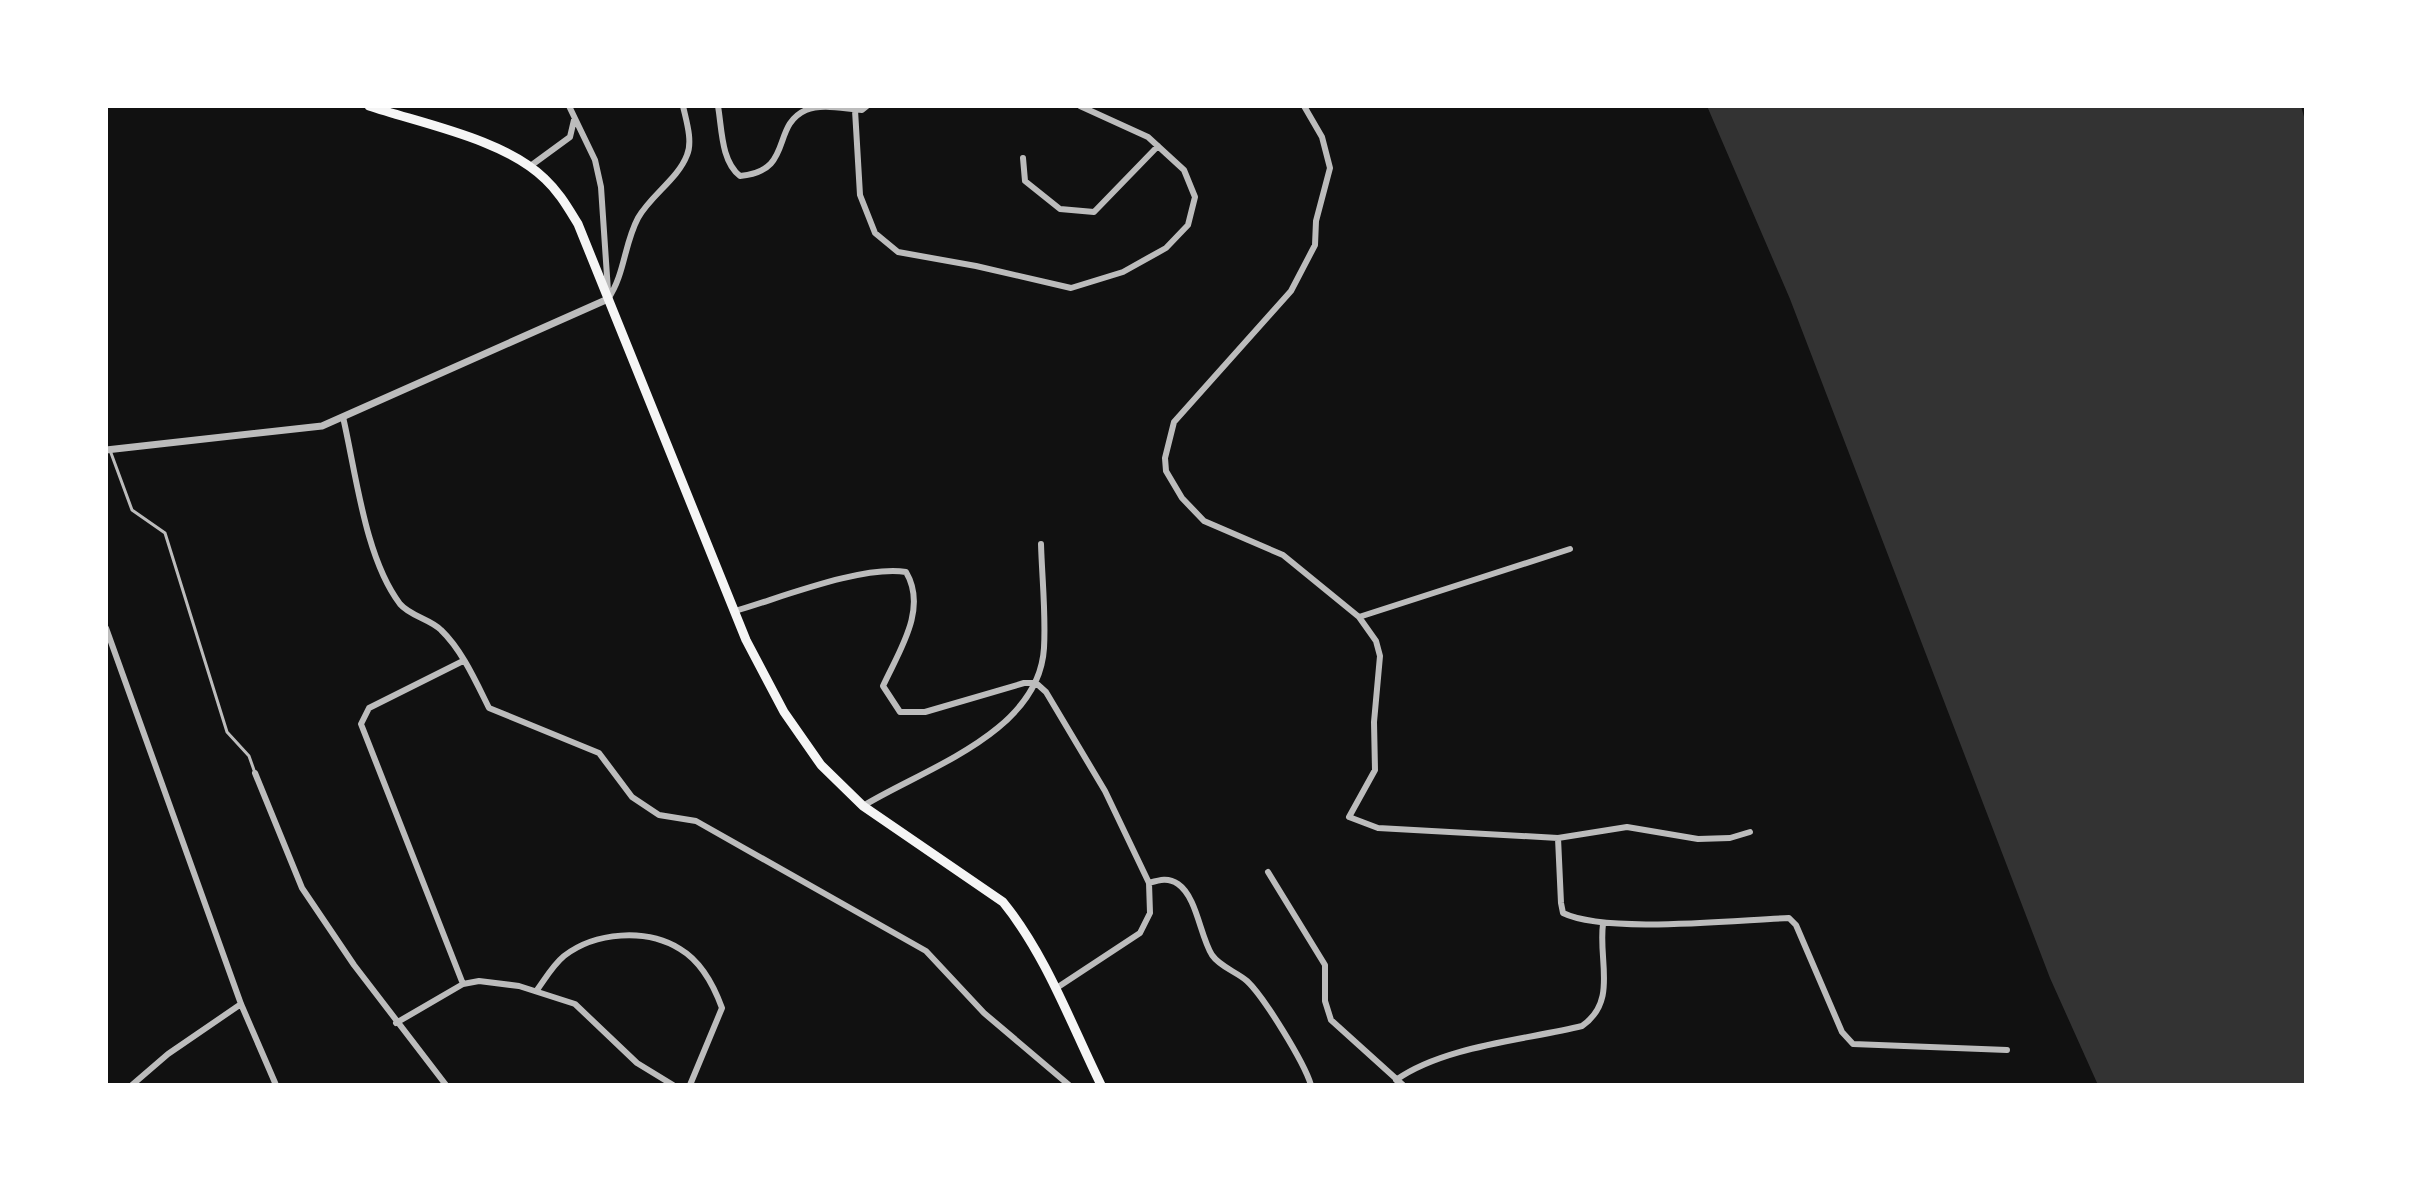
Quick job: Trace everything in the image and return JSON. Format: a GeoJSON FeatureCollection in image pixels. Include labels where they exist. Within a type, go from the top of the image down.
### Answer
{"type":"FeatureCollection","features":[{"type":"Feature","properties":{"kind":"main road"},"geometry":{"type":"LineString","coordinates":[[369,106],[507,152],[560,194],[578,224],[735,611],[762,673],[784,712],[821,765],[863,806],[1003,902],[1016,919],[1055,989],[1101,1085]]}},
{"type":"Feature","properties":{"kind":"street"},"geometry":{"type":"LineString","coordinates":[[569,106],[595,160],[601,187],[608,299]]}},
{"type":"Feature","properties":{"kind":"street"},"geometry":{"type":"LineString","coordinates":[[108,449],[322,426],[608,299],[618,284],[629,238],[639,216],[681,167],[689,152],[683,106]]}},
{"type":"Feature","properties":{"kind":"street"},"geometry":{"type":"LineString","coordinates":[[718,106],[730,169],[740,176],[766,170],[778,157],[793,118],[808,109],[862,110],[867,106]]}},
{"type":"Feature","properties":{"kind":"street"},"geometry":{"type":"LineString","coordinates":[[855,110],[860,195],[875,233],[886,243],[898,252],[1071,288],[1123,272],[1166,248],[1188,225],[1195,197],[1184,170],[1148,137],[1080,106]]}},
{"type":"Feature","properties":{"kind":"street"},"geometry":{"type":"LineString","coordinates":[[1304,106],[1322,137],[1330,168],[1316,221],[1315,245],[1291,291],[1174,422],[1168,435],[1166,471],[1182,498],[1204,521],[1283,555],[1359,617],[1376,641],[1380,656],[1374,722],[1375,770],[1349,817],[1378,828],[1558,838],[1627,827],[1698,839],[1730,838],[1750,832]]}},
{"type":"Feature","properties":{"kind":"street"},"geometry":{"type":"LineString","coordinates":[[529,167],[570,137],[574,117]]}},
{"type":"Feature","properties":{"kind":"street"},"geometry":{"type":"LineString","coordinates":[[1023,158],[1025,181],[1060,209],[1094,212],[1158,146]]}},
{"type":"Feature","properties":{"kind":"street"},"geometry":{"type":"LineString","coordinates":[[343,417],[373,547],[390,590],[403,607],[441,629],[489,708],[518,716],[599,753],[632,797],[659,815],[696,821],[926,951],[984,1013],[1069,1085]]}},
{"type":"Feature","properties":{"kind":"street"},"geometry":{"type":"LineString","coordinates":[[863,806],[956,756],[993,731],[1013,715],[1036,683],[1044,650],[1041,544]]}},
{"type":"Feature","properties":{"kind":"street"},"geometry":{"type":"LineString","coordinates":[[1359,617],[1570,549]]}},
{"type":"Feature","properties":{"kind":"street"},"geometry":{"type":"LineString","coordinates":[[735,611],[856,577],[892,570],[906,572],[915,587],[915,604],[909,631],[883,686],[888,699],[900,712],[925,712],[1024,683],[1036,683],[1046,692],[1105,791],[1149,883],[1150,913],[1140,933],[1055,989]]}},
{"type":"Feature","properties":{"kind":"street"},"geometry":{"type":"LineString","coordinates":[[106,628],[241,1004],[276,1085]]}},
{"type":"Feature","properties":{"kind":"street"},"geometry":{"type":"LineString","coordinates":[[463,661],[369,708],[361,724],[463,984]]}},
{"type":"Feature","properties":{"kind":"street"},"geometry":{"type":"LineString","coordinates":[[255,773],[302,888],[396,1023],[446,1085]]}},
{"type":"Feature","properties":{"kind":"street"},"geometry":{"type":"LineString","coordinates":[[1558,838],[1563,913],[1603,924],[1789,918],[1796,925],[1842,1032],[1853,1044],[1926,1044],[2007,1050]]}},
{"type":"Feature","properties":{"kind":"street"},"geometry":{"type":"LineString","coordinates":[[1268,872],[1325,965],[1325,1001],[1331,1020],[1396,1082],[1403,1085]]}},
{"type":"Feature","properties":{"kind":"street"},"geometry":{"type":"LineString","coordinates":[[1149,883],[1162,879],[1175,881],[1184,890],[1214,959],[1245,979],[1260,996],[1296,1052],[1311,1085]]}},
{"type":"Feature","properties":{"kind":"street"},"geometry":{"type":"LineString","coordinates":[[1396,1082],[1411,1069],[1448,1056],[1582,1026],[1596,1017],[1603,1003],[1605,983],[1603,924]]}},
{"type":"Feature","properties":{"kind":"street"},"geometry":{"type":"LineString","coordinates":[[537,990],[561,959],[577,947],[615,935],[639,936],[680,949],[713,985],[722,1008],[690,1085]]}},
{"type":"Feature","properties":{"kind":"street"},"geometry":{"type":"LineString","coordinates":[[396,1023],[463,984],[496,982],[537,990],[575,1004],[637,1063],[673,1085]]}},
{"type":"Feature","properties":{"kind":"street"},"geometry":{"type":"LineString","coordinates":[[132,1085],[168,1054],[241,1004]]}},
{"type":"Feature","properties":{"kind":"lane"},"geometry":{"type":"LineString","coordinates":[[108,449],[132,510],[165,533],[227,732],[249,756],[255,773]]}},
{"type":"Feature","properties":{"kind":"shaded area"},"geometry":{"type":"Polygon","coordinates":[[[1707,106],[2301,106],[2306,124],[2306,1085],[2098,1085],[2050,978],[1790,299],[1707,106]]]}}]}
